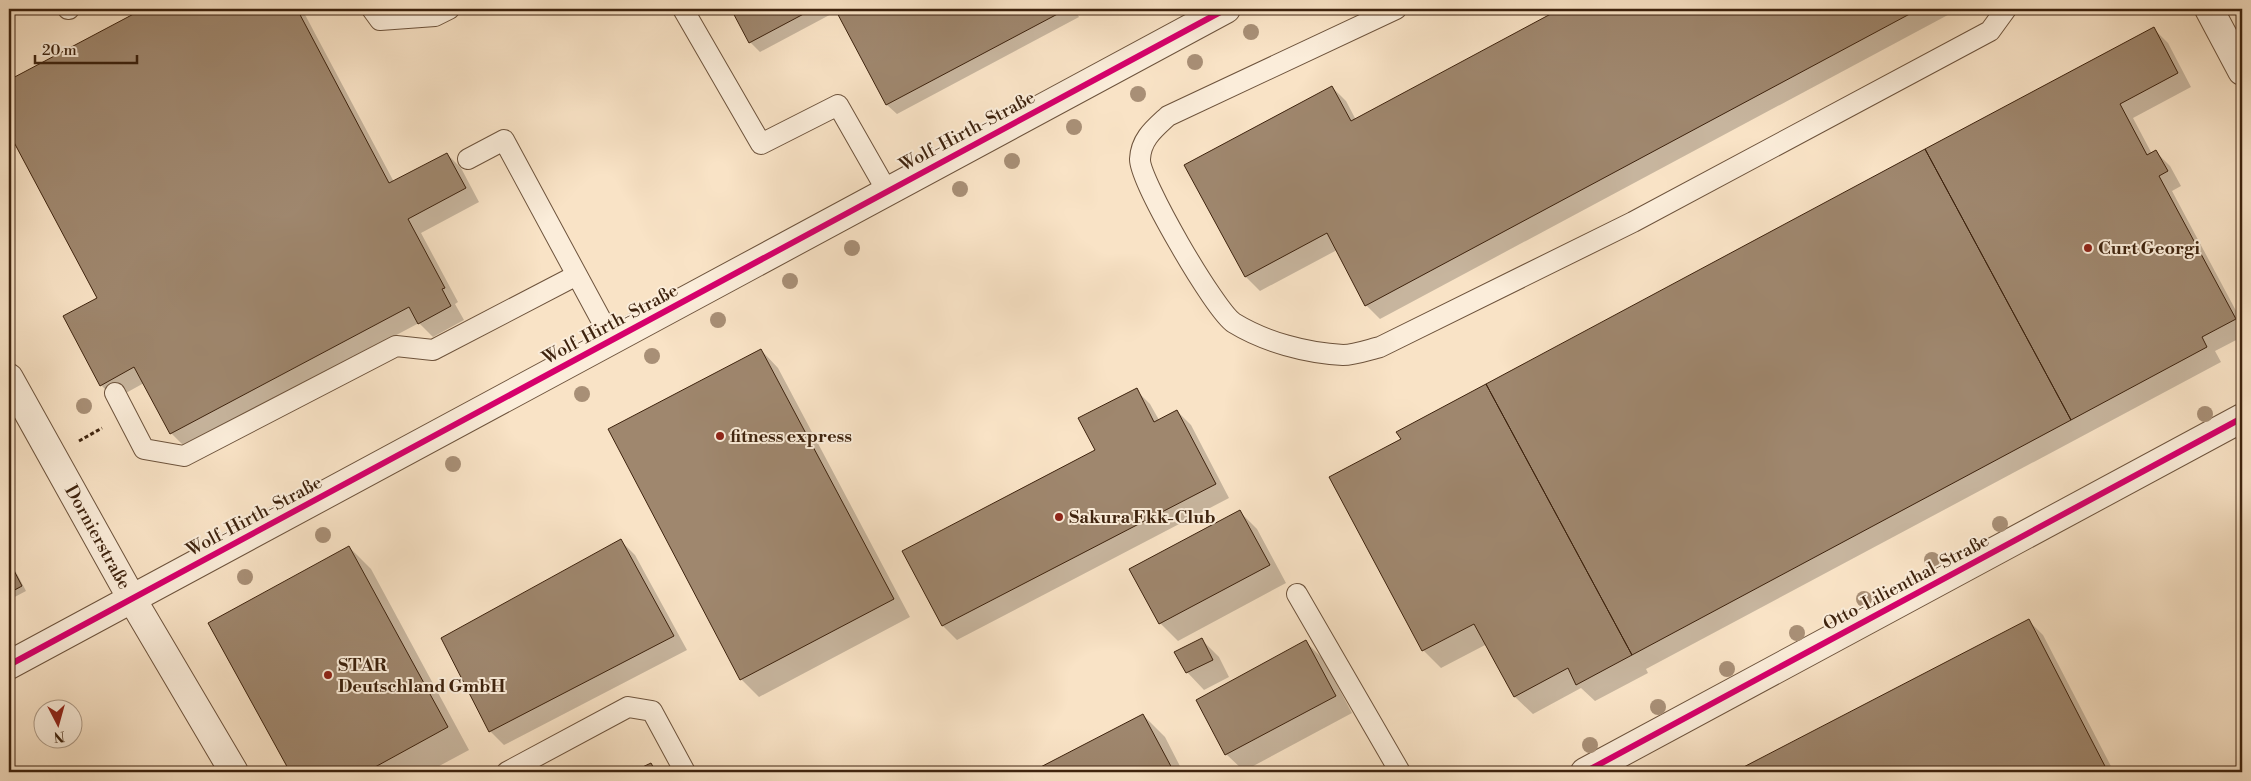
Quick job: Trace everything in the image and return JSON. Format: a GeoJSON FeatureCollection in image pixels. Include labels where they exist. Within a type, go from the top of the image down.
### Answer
{"type":"FeatureCollection","features":[{"type":"Feature","properties":{"kind":"street","name":"Wolf-Hirth-Straße"},"geometry":{"type":"LineString","coordinates":[[9,665],[1226,9]]}},
{"type":"Feature","properties":{"kind":"street"},"geometry":{"type":"LineString","coordinates":[[2209,9],[2242,71]]}},
{"type":"Feature","properties":{"kind":"street","name":"Dornierstraße"},"geometry":{"type":"LineString","coordinates":[[9,378],[132,599],[234,772]]}},
{"type":"Feature","properties":{"kind":"street","name":"Otto-Lilienthal-Straße"},"geometry":{"type":"LineString","coordinates":[[1585,772],[2242,418]]}},
{"type":"Feature","properties":{"kind":"lane"},"geometry":{"type":"LineString","coordinates":[[372,9],[380,20],[435,16],[450,9]]}},
{"type":"Feature","properties":{"kind":"lane"},"geometry":{"type":"LineString","coordinates":[[683,9],[761,144],[838,105],[887,191]]}},
{"type":"Feature","properties":{"kind":"lane"},"geometry":{"type":"LineString","coordinates":[[1396,9],[1374,13],[1168,116],[1145,138],[1140,160],[1146,182],[1200,279],[1232,322],[1263,338],[1307,350],[1344,355],[1380,347],[1634,222],[1990,31],[2006,9]]}},
{"type":"Feature","properties":{"kind":"lane"},"geometry":{"type":"LineString","coordinates":[[468,159],[504,140],[612,340]]}},
{"type":"Feature","properties":{"kind":"lane"},"geometry":{"type":"LineString","coordinates":[[115,393],[144,449],[184,456],[396,346],[433,350],[577,275]]}},
{"type":"Feature","properties":{"kind":"lane"},"geometry":{"type":"LineString","coordinates":[[1297,594],[1400,772]]}},
{"type":"Feature","properties":{"kind":"lane"},"geometry":{"type":"LineString","coordinates":[[507,772],[628,707],[652,711],[685,772]]}},
{"type":"Feature","properties":{"kind":"path"},"geometry":{"type":"LineString","coordinates":[[52,456],[126,415]]}},
{"type":"Feature","properties":{"kind":"building"},"geometry":{"type":"Polygon","coordinates":[[[143,9],[297,9],[389,183],[447,153],[466,188],[408,219],[445,288],[442,289],[451,306],[418,324],[409,307],[170,434],[134,367],[100,386],[63,316],[97,298],[9,133],[9,80],[143,9]]]}},
{"type":"Feature","properties":{"kind":"building"},"geometry":{"type":"Polygon","coordinates":[[[731,9],[813,9],[749,43],[731,9]]]}},
{"type":"Feature","properties":{"kind":"building"},"geometry":{"type":"Polygon","coordinates":[[[835,9],[1067,9],[886,105],[835,9]]]}},
{"type":"Feature","properties":{"kind":"building"},"geometry":{"type":"Polygon","coordinates":[[[1560,9],[1919,9],[1365,306],[1327,233],[1245,277],[1184,165],[1332,86],[1351,121],[1560,9]]]}},
{"type":"Feature","properties":{"kind":"building","name":"Curt Georgi"},"geometry":{"type":"Polygon","coordinates":[[[2154,27],[2178,73],[2120,104],[2147,155],[2156,150],[2168,171],[2159,176],[2236,319],[2202,337],[2207,347],[2071,420],[1925,149],[2154,27]]]}},
{"type":"Feature","properties":{"kind":"building"},"geometry":{"type":"Polygon","coordinates":[[[1925,149],[2071,420],[1632,655],[1486,384],[1925,149]]]}},
{"type":"Feature","properties":{"kind":"building"},"geometry":{"type":"Polygon","coordinates":[[[761,349],[894,599],[740,680],[608,429],[761,349]]]}},
{"type":"Feature","properties":{"kind":"building"},"geometry":{"type":"Polygon","coordinates":[[[1486,384],[1632,655],[1576,685],[1568,668],[1514,697],[1474,624],[1422,651],[1329,477],[1401,439],[1396,432],[1486,384]]]}},
{"type":"Feature","properties":{"kind":"building","name":"Sakura Fkk-Club"},"geometry":{"type":"Polygon","coordinates":[[[1137,388],[1154,422],[1177,410],[1216,484],[942,626],[902,551],[1095,450],[1078,418],[1137,388]]]}},
{"type":"Feature","properties":{"kind":"building"},"geometry":{"type":"Polygon","coordinates":[[[1240,510],[1270,565],[1159,624],[1129,569],[1240,510]]]}},
{"type":"Feature","properties":{"kind":"building"},"geometry":{"type":"Polygon","coordinates":[[[621,539],[674,636],[489,732],[441,638],[621,539]]]}},
{"type":"Feature","properties":{"kind":"building","name":"STAR Deutschland GmbH"},"geometry":{"type":"Polygon","coordinates":[[[349,546],[448,727],[366,772],[290,772],[208,623],[349,546]]]}},
{"type":"Feature","properties":{"kind":"building"},"geometry":{"type":"Polygon","coordinates":[[[9,561],[22,586],[9,593],[9,561]]]}},
{"type":"Feature","properties":{"kind":"building"},"geometry":{"type":"Polygon","coordinates":[[[2029,619],[2108,772],[1734,772],[2029,619]]]}},
{"type":"Feature","properties":{"kind":"building"},"geometry":{"type":"Polygon","coordinates":[[[1202,638],[1213,660],[1186,673],[1174,652],[1202,638]]]}},
{"type":"Feature","properties":{"kind":"building"},"geometry":{"type":"Polygon","coordinates":[[[1306,640],[1336,696],[1225,755],[1196,700],[1306,640]]]}},
{"type":"Feature","properties":{"kind":"building"},"geometry":{"type":"Polygon","coordinates":[[[1143,714],[1174,772],[1031,772],[1143,714]]]}},
{"type":"Feature","properties":{"kind":"building"},"geometry":{"type":"Polygon","coordinates":[[[651,763],[656,772],[632,772],[651,763]]]}},
{"type":"Feature","properties":{"kind":"cycle path"},"geometry":{"type":"LineString","coordinates":[[9,665],[1226,9]]}},
{"type":"Feature","properties":{"kind":"cycle path"},"geometry":{"type":"LineString","coordinates":[[1585,772],[2242,418]]}},
{"type":"Feature","properties":{"kind":"place","name":"Curt Georgi"},"geometry":{"type":"Point","coordinates":[2088,248]}},
{"type":"Feature","properties":{"kind":"place","name":"fitness express"},"geometry":{"type":"Point","coordinates":[720,436]}},
{"type":"Feature","properties":{"kind":"place","name":"Sakura Fkk-Club"},"geometry":{"type":"Point","coordinates":[1059,517]}},
{"type":"Feature","properties":{"kind":"place","name":"STAR Deutschland GmbH"},"geometry":{"type":"Point","coordinates":[328,675]}}]}
